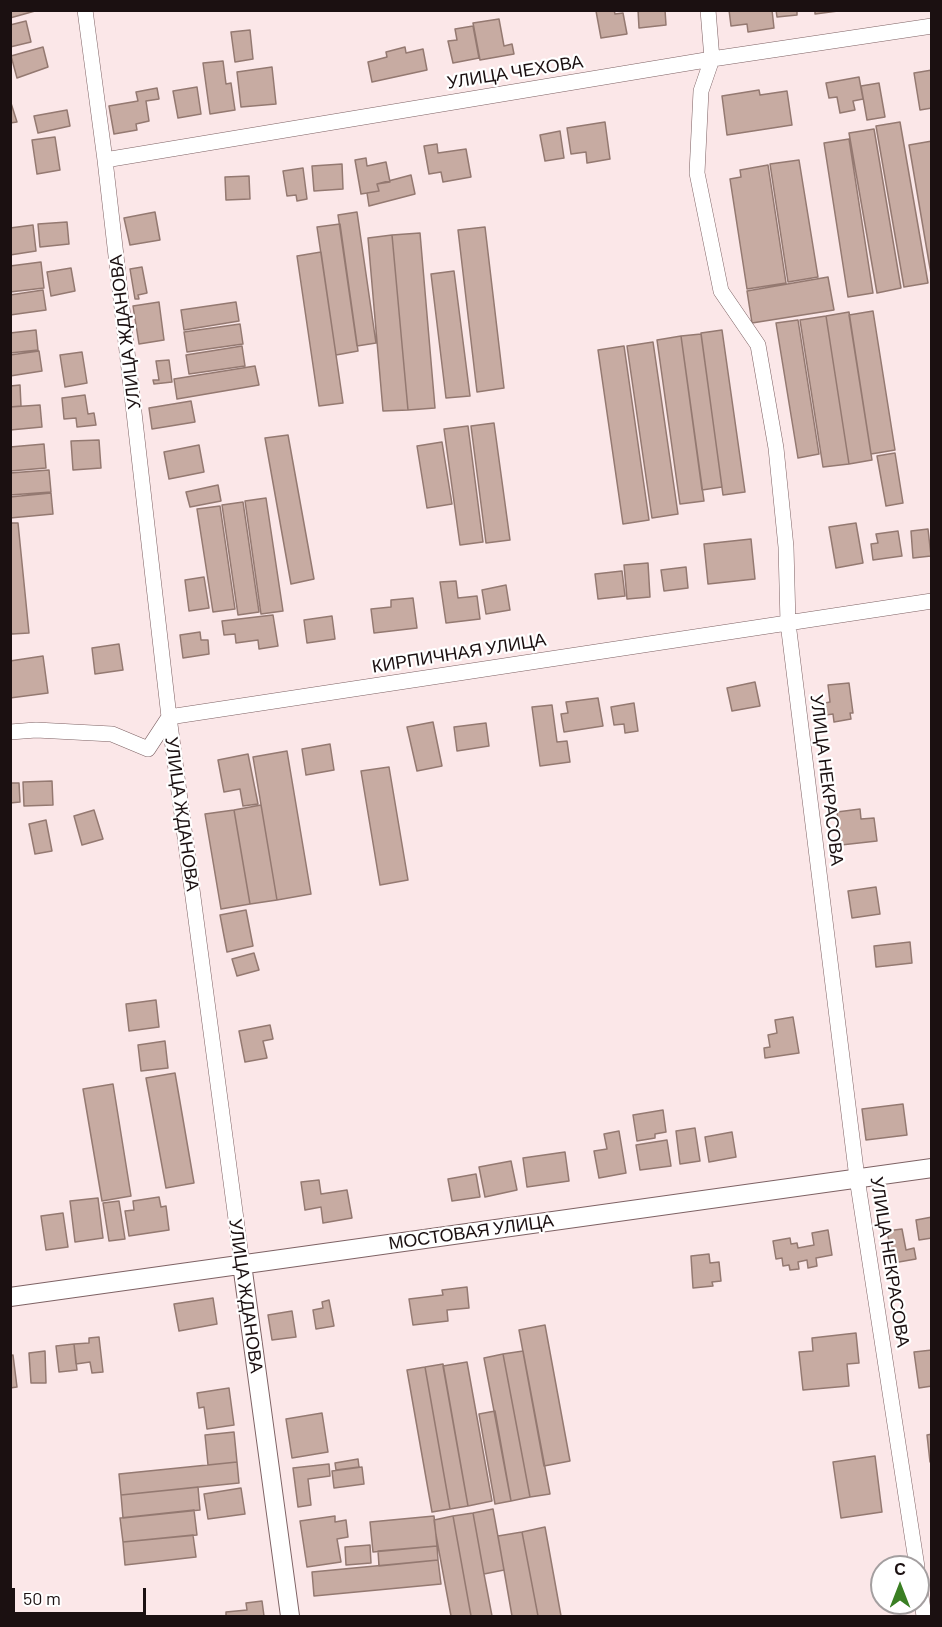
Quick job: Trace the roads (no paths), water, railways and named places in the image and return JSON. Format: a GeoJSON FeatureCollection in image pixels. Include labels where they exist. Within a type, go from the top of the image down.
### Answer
{"type":"FeatureCollection","features":[{"type":"Feature","properties":{"kind":"street","name":"УЛИЦА ЖДАНОВА"},"geometry":{"type":"LineString","coordinates":[[84,10],[105,160],[169,717],[290,1617]]}},
{"type":"Feature","properties":{"kind":"street","name":"УЛИЦА НЕКРАСОВА"},"geometry":{"type":"LineString","coordinates":[[708,10],[712,59],[700,92],[697,173],[721,291],[758,345],[778,470],[786,547],[788,623],[857,1178],[915,1555]]}},
{"type":"Feature","properties":{"kind":"street","name":"УЛИЦА ЧЕХОВА"},"geometry":{"type":"LineString","coordinates":[[105,160],[712,59],[932,26]]}},
{"type":"Feature","properties":{"kind":"street","name":"КИРПИЧНАЯ УЛИЦА"},"geometry":{"type":"LineString","coordinates":[[169,717],[932,601]]}},
{"type":"Feature","properties":{"kind":"street"},"geometry":{"type":"LineString","coordinates":[[10,732],[36,730],[112,734],[148,748],[169,717]]}},
{"type":"Feature","properties":{"kind":"street","name":"МОСТОВАЯ УЛИЦА"},"geometry":{"type":"LineString","coordinates":[[10,1297],[932,1168]]}}]}
